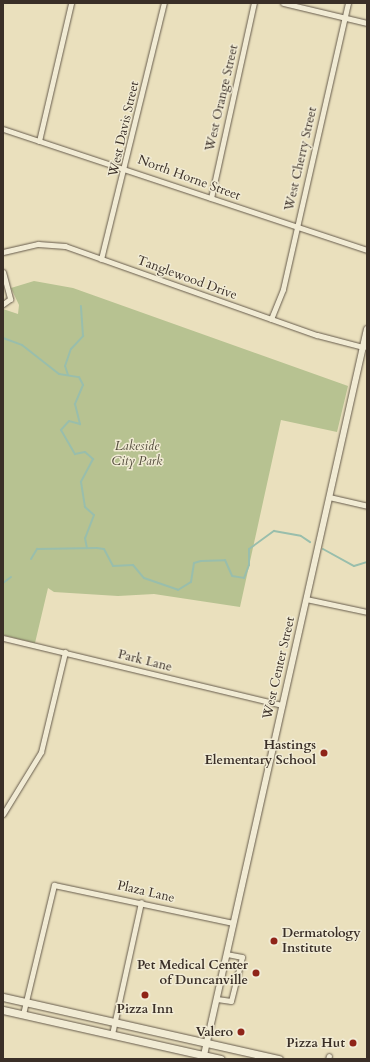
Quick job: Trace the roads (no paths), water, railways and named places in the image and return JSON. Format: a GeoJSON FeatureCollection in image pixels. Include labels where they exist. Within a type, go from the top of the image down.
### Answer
{"type":"FeatureCollection","features":[{"type":"Feature","properties":{"kind":"main road"},"geometry":{"type":"LineString","coordinates":[[3,997],[280,1059]]}},
{"type":"Feature","properties":{"kind":"main road"},"geometry":{"type":"LineString","coordinates":[[3,1010],[112,1034],[203,1057],[221,1059]]}},
{"type":"Feature","properties":{"kind":"street"},"geometry":{"type":"LineString","coordinates":[[39,141],[71,3]]}},
{"type":"Feature","properties":{"kind":"street","name":"West Davis Street"},"geometry":{"type":"LineString","coordinates":[[101,259],[126,167],[164,3]]}},
{"type":"Feature","properties":{"kind":"street","name":"West Orange Street"},"geometry":{"type":"LineString","coordinates":[[211,198],[254,3]]}},
{"type":"Feature","properties":{"kind":"street"},"geometry":{"type":"LineString","coordinates":[[283,3],[367,23]]}},
{"type":"Feature","properties":{"kind":"street","name":"West Cherry Street"},"geometry":{"type":"LineString","coordinates":[[271,319],[283,289],[348,3]]}},
{"type":"Feature","properties":{"kind":"street","name":"North Horne Street"},"geometry":{"type":"LineString","coordinates":[[3,129],[126,167],[297,228],[367,250]]}},
{"type":"Feature","properties":{"kind":"street","name":"Tanglewood Drive"},"geometry":{"type":"LineString","coordinates":[[3,252],[50,244],[101,259],[271,319],[363,347]]}},
{"type":"Feature","properties":{"kind":"street"},"geometry":{"type":"LineString","coordinates":[[3,272],[10,296],[6,303]]}},
{"type":"Feature","properties":{"kind":"street","name":"West Center Street"},"geometry":{"type":"LineString","coordinates":[[203,1057],[367,329]]}},
{"type":"Feature","properties":{"kind":"street"},"geometry":{"type":"LineString","coordinates":[[329,497],[367,506]]}},
{"type":"Feature","properties":{"kind":"street"},"geometry":{"type":"LineString","coordinates":[[306,599],[367,612]]}},
{"type":"Feature","properties":{"kind":"street","name":"Park Lane"},"geometry":{"type":"LineString","coordinates":[[3,638],[282,705]]}},
{"type":"Feature","properties":{"kind":"street"},"geometry":{"type":"LineString","coordinates":[[3,814],[41,752],[65,652]]}},
{"type":"Feature","properties":{"kind":"street","name":"Plaza Lane"},"geometry":{"type":"LineString","coordinates":[[26,1002],[54,885],[141,902],[233,923]]}},
{"type":"Feature","properties":{"kind":"street"},"geometry":{"type":"LineString","coordinates":[[112,1034],[141,902]]}},
{"type":"Feature","properties":{"kind":"street"},"geometry":{"type":"LineString","coordinates":[[217,999],[231,1001],[242,957],[227,954]]}},
{"type":"Feature","properties":{"kind":"street"},"geometry":{"type":"LineString","coordinates":[[23,1014],[26,1002]]}},
{"type":"Feature","properties":{"kind":"waterway"},"geometry":{"type":"LineString","coordinates":[[68,375],[65,366],[71,349],[83,336],[81,306]]}},
{"type":"Feature","properties":{"kind":"waterway"},"geometry":{"type":"LineString","coordinates":[[3,338],[22,345],[59,374],[79,377],[83,385],[75,404],[80,424],[69,421],[61,430],[75,454],[85,452],[93,459],[81,482],[85,507],[94,515],[85,538],[87,548]]}},
{"type":"Feature","properties":{"kind":"waterway"},"geometry":{"type":"LineString","coordinates":[[31,559],[37,549],[104,549],[113,566],[133,565],[144,578],[178,590],[191,582],[194,563],[201,561],[225,560],[232,576],[244,578],[249,565],[249,549],[274,531],[301,536],[310,542]]}},
{"type":"Feature","properties":{"kind":"waterway"},"geometry":{"type":"LineString","coordinates":[[323,549],[354,566],[367,562]]}},
{"type":"Feature","properties":{"kind":"waterway"},"geometry":{"type":"LineString","coordinates":[[3,583],[11,577]]}},
{"type":"Feature","properties":{"kind":"place","name":"Hastings Elementary School"},"geometry":{"type":"Point","coordinates":[324,753]}},
{"type":"Feature","properties":{"kind":"place","name":"Dermatology Institute"},"geometry":{"type":"Point","coordinates":[274,941]}},
{"type":"Feature","properties":{"kind":"place","name":"Pet Medical Center of Duncanville"},"geometry":{"type":"Point","coordinates":[256,973]}},
{"type":"Feature","properties":{"kind":"place","name":"Pizza Inn"},"geometry":{"type":"Point","coordinates":[145,995]}},
{"type":"Feature","properties":{"kind":"place","name":"Valero"},"geometry":{"type":"Point","coordinates":[241,1032]}},
{"type":"Feature","properties":{"kind":"place","name":"Pizza Hut"},"geometry":{"type":"Point","coordinates":[353,1043]}},
{"type":"Feature","properties":{"kind":"park label","name":"Lakeside City Park"},"geometry":{"type":"Point","coordinates":[137,454]}}]}
